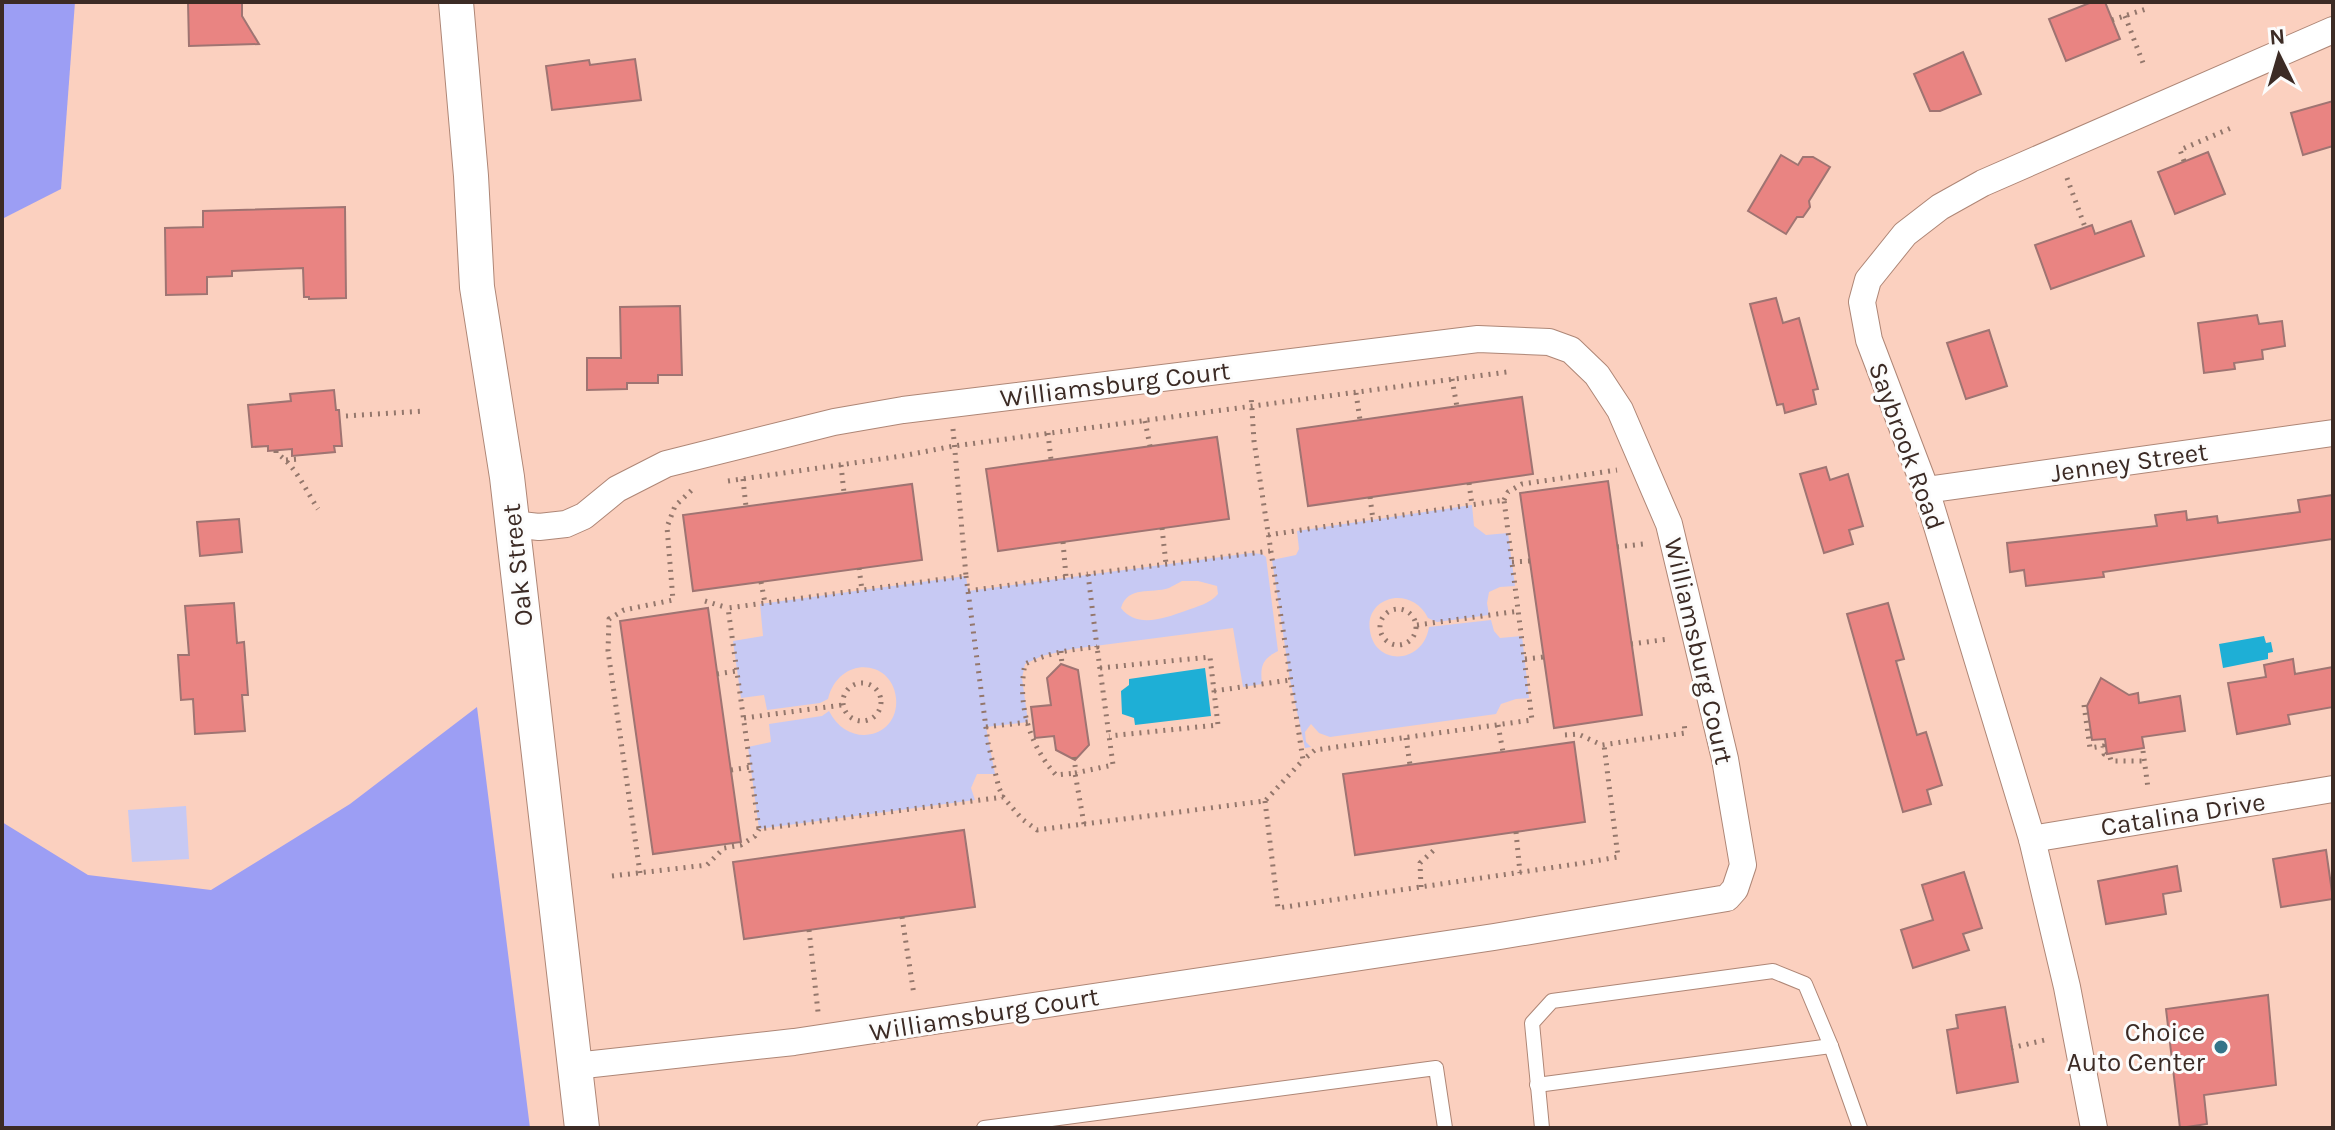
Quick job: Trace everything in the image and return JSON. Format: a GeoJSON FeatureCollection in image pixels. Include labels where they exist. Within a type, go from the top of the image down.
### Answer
{"type":"FeatureCollection","features":[{"type":"Feature","properties":{"kind":"street","name":"Oak Street"},"geometry":{"type":"LineString","coordinates":[[456,2],[477,287],[507,477],[582,1128]]}},
{"type":"Feature","properties":{"kind":"street","name":"Saybrook Road"},"geometry":{"type":"LineString","coordinates":[[2094,1128],[2032,839],[1926,490],[1869,340],[1862,302],[1868,280],[1905,234],[1940,207],[1983,183],[2333,30]]}},
{"type":"Feature","properties":{"kind":"street","name":"Williamsburg Court"},"geometry":{"type":"LineString","coordinates":[[512,524],[539,527],[566,524],[584,516],[617,489],[666,464],[834,422],[1478,339],[1549,342],[1571,350],[1597,375],[1620,410],[1669,524],[1725,759],[1743,865],[1735,889],[1727,898],[1494,937],[821,1038],[575,1066]]}},
{"type":"Feature","properties":{"kind":"street","name":"Jenney Street"},"geometry":{"type":"LineString","coordinates":[[1926,490],[2333,433]]}},
{"type":"Feature","properties":{"kind":"street","name":"Catalina Drive"},"geometry":{"type":"LineString","coordinates":[[2032,839],[2333,789]]}},
{"type":"Feature","properties":{"kind":"lane"},"geometry":{"type":"LineString","coordinates":[[1542,1128],[1532,1023],[1552,1001],[1773,971],[1805,984],[1860,1128]]}},
{"type":"Feature","properties":{"kind":"lane"},"geometry":{"type":"LineString","coordinates":[[1537,1085],[1831,1046]]}},
{"type":"Feature","properties":{"kind":"lane"},"geometry":{"type":"LineString","coordinates":[[984,1128],[1436,1068],[1445,1128]]}},
{"type":"Feature","properties":{"kind":"path"},"geometry":{"type":"LineString","coordinates":[[2112,20],[2149,8]]}},
{"type":"Feature","properties":{"kind":"path"},"geometry":{"type":"LineString","coordinates":[[2125,16],[2143,63]]}},
{"type":"Feature","properties":{"kind":"path"},"geometry":{"type":"LineString","coordinates":[[2184,161],[2180,150],[2231,128]]}},
{"type":"Feature","properties":{"kind":"path"},"geometry":{"type":"LineString","coordinates":[[2057,150],[2085,227]]}},
{"type":"Feature","properties":{"kind":"path"},"geometry":{"type":"LineString","coordinates":[[1250,367],[1251,407],[1270,551],[1303,760]]}},
{"type":"Feature","properties":{"kind":"path"},"geometry":{"type":"LineString","coordinates":[[727,481],[954,446],[1514,371]]}},
{"type":"Feature","properties":{"kind":"path"},"geometry":{"type":"LineString","coordinates":[[1452,379],[1457,407]]}},
{"type":"Feature","properties":{"kind":"path"},"geometry":{"type":"LineString","coordinates":[[1356,393],[1360,420]]}},
{"type":"Feature","properties":{"kind":"path"},"geometry":{"type":"LineString","coordinates":[[951,405],[966,576],[986,727],[1003,797],[1022,819],[1037,830],[1265,801],[1315,750],[1532,720],[1504,500],[1508,492],[1522,484],[1619,472],[1613,456]]}},
{"type":"Feature","properties":{"kind":"path"},"geometry":{"type":"LineString","coordinates":[[346,416],[424,411]]}},
{"type":"Feature","properties":{"kind":"path"},"geometry":{"type":"LineString","coordinates":[[1145,421],[1150,446]]}},
{"type":"Feature","properties":{"kind":"path"},"geometry":{"type":"LineString","coordinates":[[1048,433],[1051,460]]}},
{"type":"Feature","properties":{"kind":"path"},"geometry":{"type":"LineString","coordinates":[[276,451],[318,509]]}},
{"type":"Feature","properties":{"kind":"path"},"geometry":{"type":"LineString","coordinates":[[285,460],[300,459]]}},
{"type":"Feature","properties":{"kind":"path"},"geometry":{"type":"LineString","coordinates":[[841,465],[844,493]]}},
{"type":"Feature","properties":{"kind":"path"},"geometry":{"type":"LineString","coordinates":[[743,479],[746,507]]}},
{"type":"Feature","properties":{"kind":"path"},"geometry":{"type":"LineString","coordinates":[[1469,483],[1472,505]]}},
{"type":"Feature","properties":{"kind":"path"},"geometry":{"type":"LineString","coordinates":[[640,873],[608,651],[609,619],[624,610],[673,600],[667,527],[675,506],[695,487]]}},
{"type":"Feature","properties":{"kind":"path"},"geometry":{"type":"LineString","coordinates":[[1370,497],[1373,520]]}},
{"type":"Feature","properties":{"kind":"path"},"geometry":{"type":"LineString","coordinates":[[1268,535],[1504,500]]}},
{"type":"Feature","properties":{"kind":"path"},"geometry":{"type":"LineString","coordinates":[[1162,528],[1166,564]]}},
{"type":"Feature","properties":{"kind":"path"},"geometry":{"type":"LineString","coordinates":[[1639,530],[1648,558]]}},
{"type":"Feature","properties":{"kind":"path"},"geometry":{"type":"LineString","coordinates":[[1063,542],[1066,577]]}},
{"type":"Feature","properties":{"kind":"path"},"geometry":{"type":"LineString","coordinates":[[1617,547],[1643,544]]}},
{"type":"Feature","properties":{"kind":"path"},"geometry":{"type":"LineString","coordinates":[[968,591],[1270,551]]}},
{"type":"Feature","properties":{"kind":"path"},"geometry":{"type":"LineString","coordinates":[[1512,562],[1530,561]]}},
{"type":"Feature","properties":{"kind":"path"},"geometry":{"type":"LineString","coordinates":[[859,568],[862,590]]}},
{"type":"Feature","properties":{"kind":"path"},"geometry":{"type":"LineString","coordinates":[[1088,574],[1113,765],[1056,775],[1043,760],[1032,739],[1022,678],[1025,664],[1061,651],[1097,647]]}},
{"type":"Feature","properties":{"kind":"path"},"geometry":{"type":"LineString","coordinates":[[705,601],[728,608],[966,576]]}},
{"type":"Feature","properties":{"kind":"path"},"geometry":{"type":"LineString","coordinates":[[761,582],[765,603]]}},
{"type":"Feature","properties":{"kind":"path"},"geometry":{"type":"LineString","coordinates":[[612,876],[707,865],[724,848],[741,845],[755,836],[759,829],[728,608]]}},
{"type":"Feature","properties":{"kind":"path"},"geometry":{"type":"LineString","coordinates":[[1394,610],[1411,614],[1416,625],[1414,636],[1405,644],[1389,642],[1381,633],[1382,621],[1394,610]]}},
{"type":"Feature","properties":{"kind":"path"},"geometry":{"type":"LineString","coordinates":[[1416,625],[1519,611]]}},
{"type":"Feature","properties":{"kind":"path"},"geometry":{"type":"LineString","coordinates":[[1666,625],[1672,651]]}},
{"type":"Feature","properties":{"kind":"path"},"geometry":{"type":"LineString","coordinates":[[1631,644],[1669,639]]}},
{"type":"Feature","properties":{"kind":"path"},"geometry":{"type":"LineString","coordinates":[[1061,651],[1062,666]]}},
{"type":"Feature","properties":{"kind":"path"},"geometry":{"type":"LineString","coordinates":[[1100,668],[1210,657],[1218,725],[1109,736]]}},
{"type":"Feature","properties":{"kind":"path"},"geometry":{"type":"LineString","coordinates":[[1525,659],[1544,657]]}},
{"type":"Feature","properties":{"kind":"path"},"geometry":{"type":"LineString","coordinates":[[717,674],[737,671]]}},
{"type":"Feature","properties":{"kind":"path"},"geometry":{"type":"LineString","coordinates":[[1214,691],[1290,680]]}},
{"type":"Feature","properties":{"kind":"path"},"geometry":{"type":"LineString","coordinates":[[859,682],[877,688],[882,700],[879,713],[862,722],[849,716],[843,705],[848,688],[859,682]]}},
{"type":"Feature","properties":{"kind":"path"},"geometry":{"type":"LineString","coordinates":[[744,718],[843,705]]}},
{"type":"Feature","properties":{"kind":"path"},"geometry":{"type":"LineString","coordinates":[[2084,705],[2090,748],[2103,746],[2104,754],[2111,761],[2144,761]]}},
{"type":"Feature","properties":{"kind":"path"},"geometry":{"type":"LineString","coordinates":[[1565,735],[1578,734],[1604,745],[1685,733],[1683,718]]}},
{"type":"Feature","properties":{"kind":"path"},"geometry":{"type":"LineString","coordinates":[[986,727],[1028,722]]}},
{"type":"Feature","properties":{"kind":"path"},"geometry":{"type":"LineString","coordinates":[[1498,725],[1503,752]]}},
{"type":"Feature","properties":{"kind":"path"},"geometry":{"type":"LineString","coordinates":[[1406,738],[1410,765]]}},
{"type":"Feature","properties":{"kind":"path"},"geometry":{"type":"LineString","coordinates":[[1265,801],[1278,908],[1618,857],[1604,745]]}},
{"type":"Feature","properties":{"kind":"path"},"geometry":{"type":"LineString","coordinates":[[2143,751],[2148,788]]}},
{"type":"Feature","properties":{"kind":"path"},"geometry":{"type":"LineString","coordinates":[[1074,757],[1084,824]]}},
{"type":"Feature","properties":{"kind":"path"},"geometry":{"type":"LineString","coordinates":[[731,770],[751,767]]}},
{"type":"Feature","properties":{"kind":"path"},"geometry":{"type":"LineString","coordinates":[[759,829],[1003,797]]}},
{"type":"Feature","properties":{"kind":"path"},"geometry":{"type":"LineString","coordinates":[[1516,832],[1520,873]]}},
{"type":"Feature","properties":{"kind":"path"},"geometry":{"type":"LineString","coordinates":[[1421,887],[1420,863],[1435,849]]}},
{"type":"Feature","properties":{"kind":"path"},"geometry":{"type":"LineString","coordinates":[[902,917],[919,1023]]}},
{"type":"Feature","properties":{"kind":"path"},"geometry":{"type":"LineString","coordinates":[[809,930],[821,1038]]}},
{"type":"Feature","properties":{"kind":"path"},"geometry":{"type":"LineString","coordinates":[[2011,1048],[2076,1033]]}},
{"type":"Feature","properties":{"kind":"shaded area"},"geometry":{"type":"Polygon","coordinates":[[[2,2],[75,2],[61,189],[2,219],[2,2]]]}},
{"type":"Feature","properties":{"kind":"shaded area"},"geometry":{"type":"Polygon","coordinates":[[[1472,505],[1474,526],[1486,535],[1508,533],[1515,586],[1489,592],[1489,615],[1437,622],[1428,618],[1411,601],[1390,599],[1374,610],[1370,631],[1380,650],[1399,656],[1418,649],[1429,627],[1491,620],[1500,638],[1522,636],[1529,698],[1501,704],[1496,714],[1330,737],[1319,733],[1311,724],[1305,732],[1306,742],[1311,747],[1305,748],[1290,680],[1272,560],[1296,555],[1299,549],[1297,531],[1472,505]]]}},
{"type":"Feature","properties":{"kind":"shaded area"},"geometry":{"type":"Polygon","coordinates":[[[1262,554],[1266,557],[1278,651],[1263,664],[1262,684],[1243,687],[1233,628],[1072,649],[1042,656],[1025,664],[1022,678],[1028,722],[986,727],[995,774],[977,774],[971,788],[975,800],[759,829],[748,747],[771,742],[769,724],[822,716],[829,711],[838,724],[848,731],[860,735],[872,734],[890,722],[896,698],[885,676],[865,667],[843,675],[828,699],[820,703],[767,710],[764,695],[741,698],[733,641],[763,636],[760,604],[966,576],[968,591],[1262,554]],[[1182,581],[1169,588],[1135,593],[1124,601],[1121,608],[1143,620],[1160,619],[1185,611],[1218,594],[1217,586],[1182,581]]]}},
{"type":"Feature","properties":{"kind":"shaded area"},"geometry":{"type":"Polygon","coordinates":[[[2264,636],[2266,643],[2271,642],[2273,652],[2268,653],[2268,659],[2223,668],[2219,644],[2264,636]]]}},
{"type":"Feature","properties":{"kind":"shaded area"},"geometry":{"type":"Polygon","coordinates":[[[1205,668],[1211,716],[1135,725],[1134,718],[1122,714],[1121,691],[1129,685],[1129,679],[1205,668]]]}},
{"type":"Feature","properties":{"kind":"shaded area"},"geometry":{"type":"Polygon","coordinates":[[[477,707],[530,1128],[2,1128],[2,822],[88,875],[211,890],[350,804],[477,707]]]}},
{"type":"Feature","properties":{"kind":"shaded area"},"geometry":{"type":"Polygon","coordinates":[[[186,806],[189,859],[132,862],[128,810],[186,806]]]}},
{"type":"Feature","properties":{"kind":"building"},"geometry":{"type":"Polygon","coordinates":[[[188,2],[242,2],[242,16],[259,44],[189,46],[188,2]]]}},
{"type":"Feature","properties":{"kind":"building"},"geometry":{"type":"Polygon","coordinates":[[[2092,2],[2105,2],[2120,39],[2066,61],[2049,19],[2092,2]]]}},
{"type":"Feature","properties":{"kind":"building"},"geometry":{"type":"Polygon","coordinates":[[[1963,52],[1981,94],[1940,111],[1930,111],[1914,74],[1963,52]]]}},
{"type":"Feature","properties":{"kind":"building"},"geometry":{"type":"Polygon","coordinates":[[[635,59],[641,100],[552,110],[546,66],[589,60],[590,65],[635,59]]]}},
{"type":"Feature","properties":{"kind":"building"},"geometry":{"type":"Polygon","coordinates":[[[2333,101],[2333,146],[2303,155],[2291,113],[2333,101]]]}},
{"type":"Feature","properties":{"kind":"building"},"geometry":{"type":"Polygon","coordinates":[[[2208,152],[2225,194],[2175,214],[2158,172],[2208,152]]]}},
{"type":"Feature","properties":{"kind":"building"},"geometry":{"type":"Polygon","coordinates":[[[1781,155],[1798,165],[1803,157],[1813,157],[1830,167],[1809,201],[1810,207],[1803,217],[1797,217],[1786,234],[1748,211],[1781,155]]]}},
{"type":"Feature","properties":{"kind":"building"},"geometry":{"type":"Polygon","coordinates":[[[345,207],[346,298],[304,297],[303,268],[232,271],[232,276],[207,277],[207,294],[166,295],[165,228],[203,227],[203,211],[345,207]]]}},
{"type":"Feature","properties":{"kind":"building"},"geometry":{"type":"Polygon","coordinates":[[[2131,221],[2144,256],[2051,289],[2035,245],[2092,225],[2095,234],[2131,221]]]}},
{"type":"Feature","properties":{"kind":"building"},"geometry":{"type":"Polygon","coordinates":[[[1776,298],[1783,323],[1799,318],[1818,389],[1813,390],[1816,404],[1785,413],[1783,404],[1777,405],[1750,304],[1776,298]]]}},
{"type":"Feature","properties":{"kind":"building"},"geometry":{"type":"Polygon","coordinates":[[[680,306],[682,375],[658,375],[658,383],[627,383],[627,389],[587,390],[587,358],[621,358],[620,307],[680,306]]]}},
{"type":"Feature","properties":{"kind":"building"},"geometry":{"type":"Polygon","coordinates":[[[2257,315],[2259,324],[2282,321],[2285,346],[2262,350],[2263,359],[2234,363],[2235,369],[2204,373],[2198,323],[2257,315]]]}},
{"type":"Feature","properties":{"kind":"building"},"geometry":{"type":"Polygon","coordinates":[[[1989,330],[2007,386],[1966,399],[1947,343],[1989,330]]]}},
{"type":"Feature","properties":{"kind":"building"},"geometry":{"type":"Polygon","coordinates":[[[334,390],[342,446],[334,446],[335,452],[292,456],[292,449],[268,451],[268,446],[252,447],[248,405],[291,401],[290,394],[334,390]]]}},
{"type":"Feature","properties":{"kind":"building"},"geometry":{"type":"Polygon","coordinates":[[[1522,397],[1533,474],[1308,506],[1297,429],[1522,397]]]}},
{"type":"Feature","properties":{"kind":"building"},"geometry":{"type":"Polygon","coordinates":[[[1217,437],[1229,519],[998,551],[986,469],[1217,437]]]}},
{"type":"Feature","properties":{"kind":"building"},"geometry":{"type":"Polygon","coordinates":[[[1826,467],[1830,480],[1848,474],[1863,526],[1849,530],[1853,544],[1824,553],[1800,474],[1826,467]]]}},
{"type":"Feature","properties":{"kind":"building"},"geometry":{"type":"Polygon","coordinates":[[[1608,481],[1642,715],[1554,728],[1520,493],[1608,481]]]}},
{"type":"Feature","properties":{"kind":"building"},"geometry":{"type":"Polygon","coordinates":[[[912,484],[922,560],[693,591],[683,515],[912,484]]]}},
{"type":"Feature","properties":{"kind":"building"},"geometry":{"type":"Polygon","coordinates":[[[2333,495],[2333,539],[2103,572],[2104,577],[2026,586],[2024,570],[2010,572],[2007,543],[2157,526],[2155,515],[2186,511],[2187,520],[2217,516],[2218,523],[2300,512],[2298,500],[2333,495]]]}},
{"type":"Feature","properties":{"kind":"building"},"geometry":{"type":"Polygon","coordinates":[[[239,519],[242,552],[200,556],[197,522],[239,519]]]}},
{"type":"Feature","properties":{"kind":"building"},"geometry":{"type":"Polygon","coordinates":[[[234,603],[237,643],[244,642],[248,695],[242,695],[245,731],[195,734],[193,699],[181,700],[178,655],[189,655],[185,606],[234,603]]]}},
{"type":"Feature","properties":{"kind":"building"},"geometry":{"type":"Polygon","coordinates":[[[1888,603],[1904,659],[1896,661],[1917,735],[1926,732],[1942,785],[1927,790],[1931,804],[1903,812],[1847,614],[1888,603]]]}},
{"type":"Feature","properties":{"kind":"building"},"geometry":{"type":"Polygon","coordinates":[[[708,608],[741,842],[653,854],[620,621],[708,608]]]}},
{"type":"Feature","properties":{"kind":"building"},"geometry":{"type":"Polygon","coordinates":[[[2293,659],[2295,674],[2333,667],[2333,707],[2288,715],[2290,724],[2237,734],[2228,683],[2266,677],[2264,665],[2293,659]]]}},
{"type":"Feature","properties":{"kind":"building"},"geometry":{"type":"Polygon","coordinates":[[[1061,664],[1078,670],[1089,745],[1075,760],[1056,750],[1054,736],[1035,738],[1031,707],[1051,705],[1047,678],[1061,664]]]}},
{"type":"Feature","properties":{"kind":"building"},"geometry":{"type":"Polygon","coordinates":[[[2101,678],[2129,695],[2138,693],[2139,703],[2180,696],[2185,731],[2142,737],[2144,748],[2107,754],[2105,739],[2092,740],[2087,706],[2101,678]]]}},
{"type":"Feature","properties":{"kind":"building"},"geometry":{"type":"Polygon","coordinates":[[[1574,742],[1585,822],[1355,855],[1343,774],[1574,742]]]}},
{"type":"Feature","properties":{"kind":"building"},"geometry":{"type":"Polygon","coordinates":[[[964,830],[975,907],[744,939],[733,862],[964,830]]]}},
{"type":"Feature","properties":{"kind":"building"},"geometry":{"type":"Polygon","coordinates":[[[2326,850],[2333,899],[2281,907],[2273,859],[2326,850]]]}},
{"type":"Feature","properties":{"kind":"building"},"geometry":{"type":"Polygon","coordinates":[[[2177,866],[2181,891],[2163,894],[2166,914],[2106,924],[2098,881],[2177,866]]]}},
{"type":"Feature","properties":{"kind":"building"},"geometry":{"type":"Polygon","coordinates":[[[1964,872],[1982,928],[1963,934],[1969,950],[1913,968],[1901,930],[1933,920],[1922,885],[1964,872]]]}},
{"type":"Feature","properties":{"kind":"building","name":"Choice Auto Center"},"geometry":{"type":"Polygon","coordinates":[[[2268,995],[2276,1085],[2204,1095],[2207,1124],[2180,1128],[2166,1009],[2268,995]]]}},
{"type":"Feature","properties":{"kind":"building"},"geometry":{"type":"Polygon","coordinates":[[[2005,1007],[2018,1082],[1957,1093],[1947,1030],[1958,1028],[1956,1015],[2005,1007]]]}},
{"type":"Feature","properties":{"kind":"place","name":"Choice Auto Center"},"geometry":{"type":"Point","coordinates":[2221,1047]}}]}
